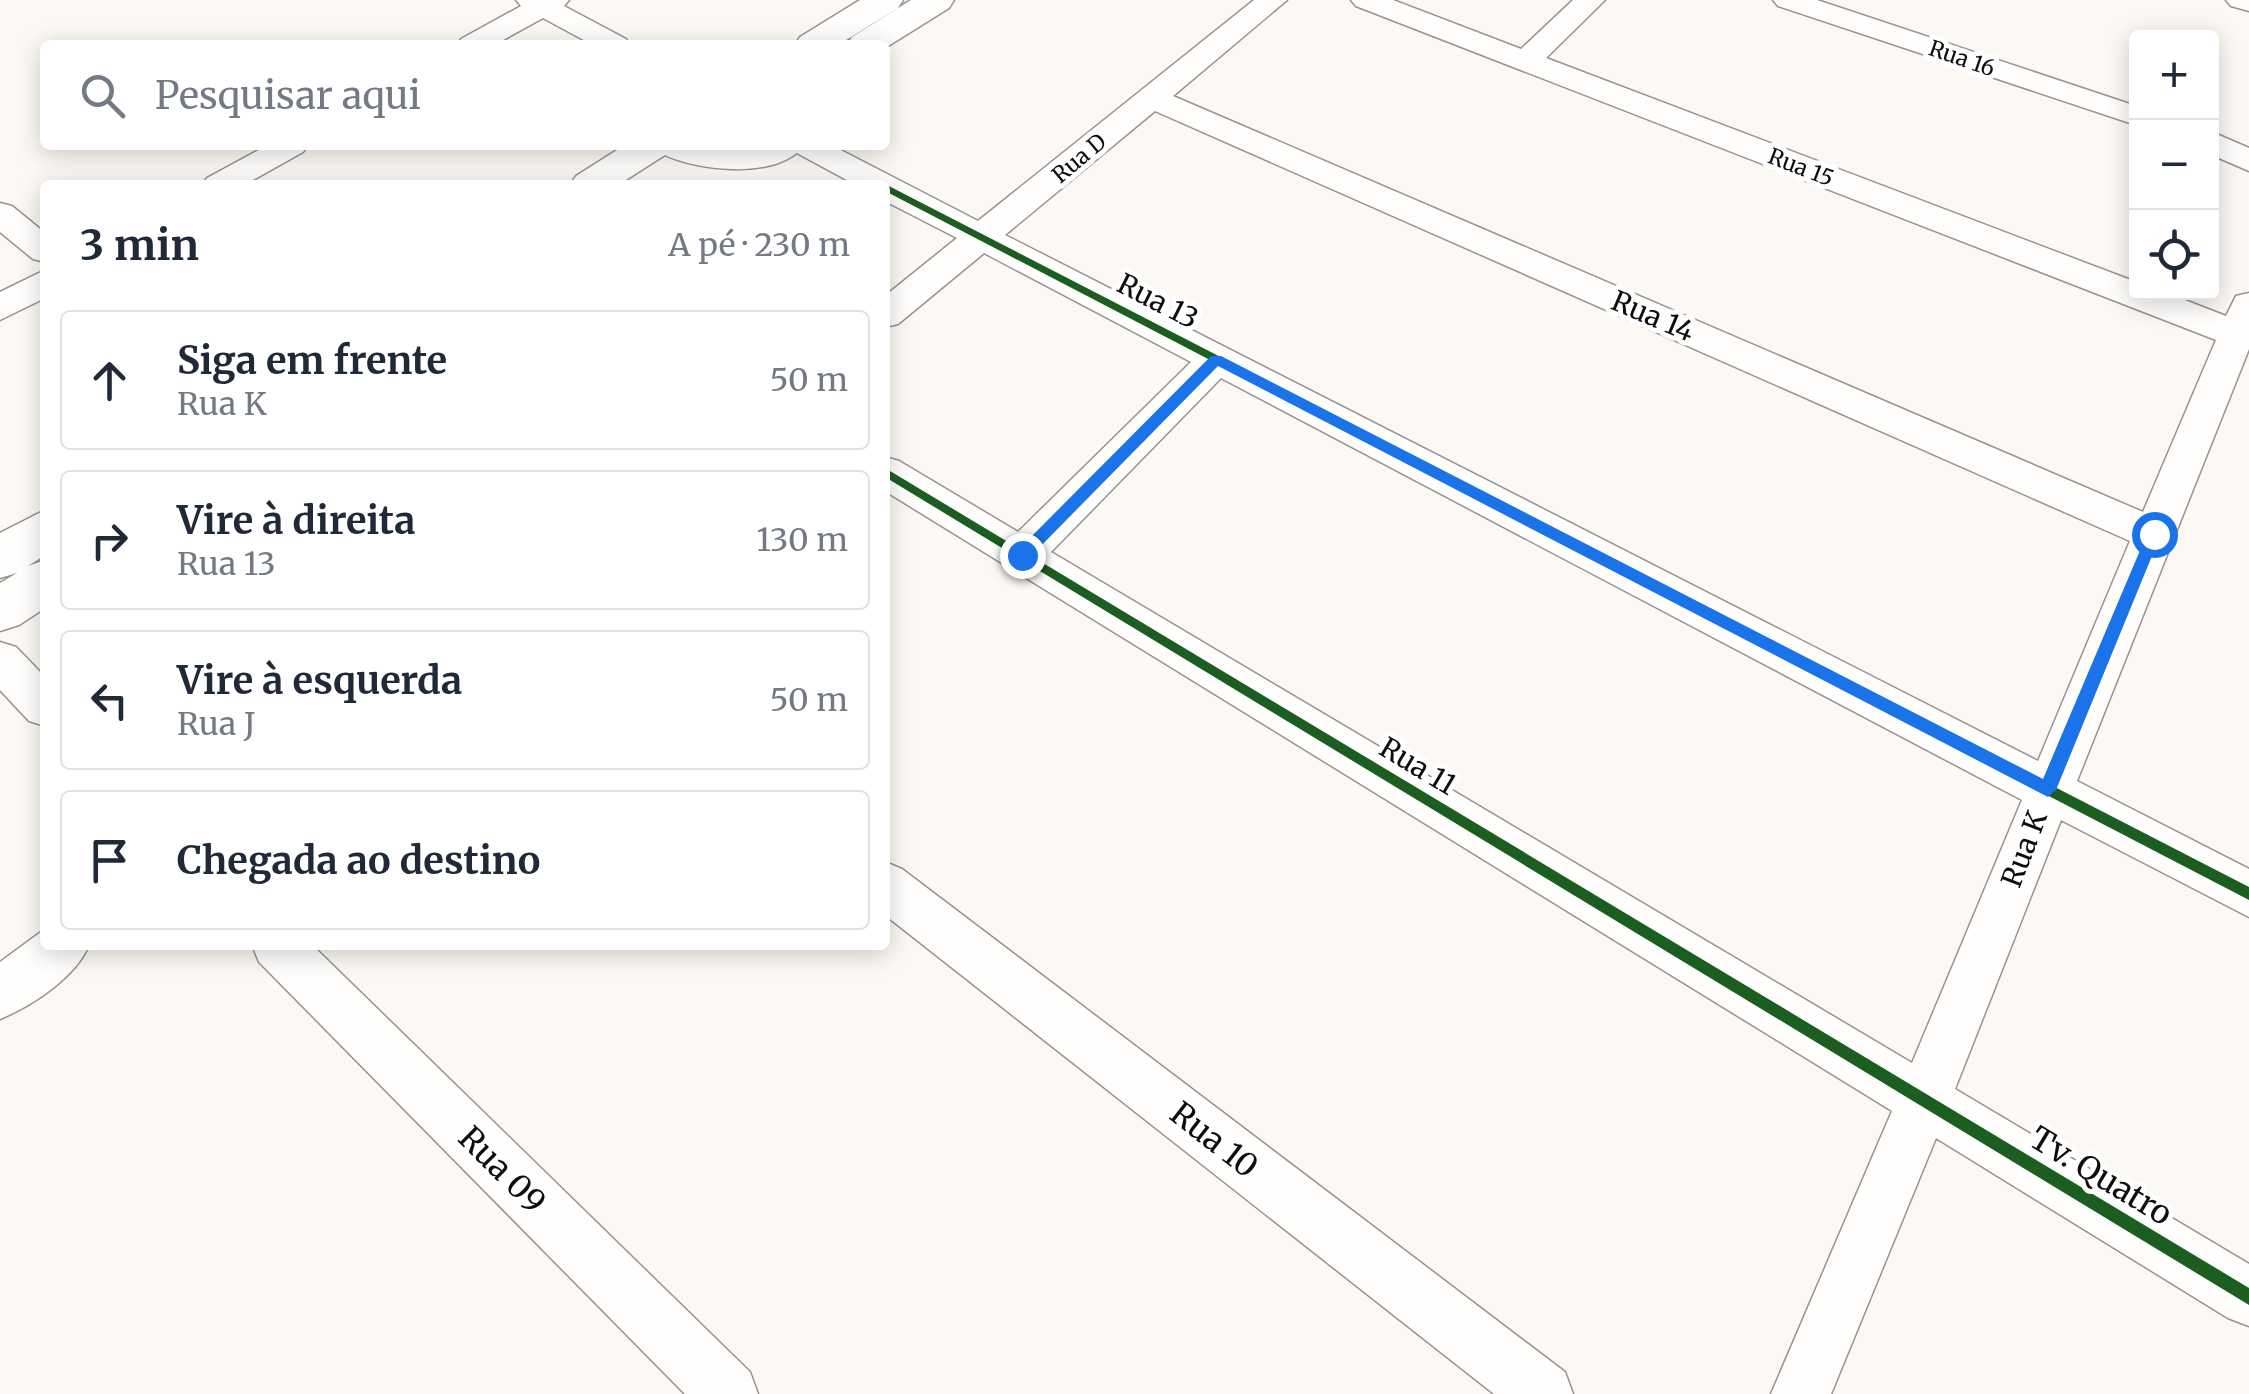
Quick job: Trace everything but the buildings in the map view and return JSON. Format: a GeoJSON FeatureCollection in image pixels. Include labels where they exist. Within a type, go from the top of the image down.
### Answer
{"type":"FeatureCollection","features":[{"type":"Feature","properties":{"kind":"street"},"geometry":{"type":"LineString","coordinates":[[821,40],[885,0]]}},
{"type":"Feature","properties":{"kind":"street"},"geometry":{"type":"LineString","coordinates":[[873,40],[936,0]]}},
{"type":"Feature","properties":{"kind":"street","name":"Rua D"},"geometry":{"type":"LineString","coordinates":[[890,311],[1272,0]]}},
{"type":"Feature","properties":{"kind":"street","name":"Rua 15"},"geometry":{"type":"LineString","coordinates":[[1366,0],[2243,319]]}},
{"type":"Feature","properties":{"kind":"street"},"geometry":{"type":"LineString","coordinates":[[1525,60],[1590,0]]}},
{"type":"Feature","properties":{"kind":"street","name":"Rua 16"},"geometry":{"type":"LineString","coordinates":[[1788,0],[2129,114]]}},
{"type":"Feature","properties":{"kind":"street"},"geometry":{"type":"LineString","coordinates":[[2240,0],[2249,2]]}},
{"type":"Feature","properties":{"kind":"street"},"geometry":{"type":"LineString","coordinates":[[480,40],[542,2],[607,40]]}},
{"type":"Feature","properties":{"kind":"street","name":"Rua 14"},"geometry":{"type":"LineString","coordinates":[[1151,98],[2154,534]]}},
{"type":"Feature","properties":{"kind":"street"},"geometry":{"type":"LineString","coordinates":[[2219,146],[2249,161]]}},
{"type":"Feature","properties":{"kind":"street"},"geometry":{"type":"LineString","coordinates":[[229,180],[283,150]]}},
{"type":"Feature","properties":{"kind":"street"},"geometry":{"type":"LineString","coordinates":[[598,180],[646,150]]}},
{"type":"Feature","properties":{"kind":"street"},"geometry":{"type":"LineString","coordinates":[[663,180],[690,150],[752,155],[768,150]]}},
{"type":"Feature","properties":{"kind":"street","name":"Rua 13"},"geometry":{"type":"LineString","coordinates":[[815,150],[872,180]]}},
{"type":"Feature","properties":{"kind":"street","name":"Rua 13"},"geometry":{"type":"LineString","coordinates":[[890,190],[2249,894]]}},
{"type":"Feature","properties":{"kind":"street"},"geometry":{"type":"LineString","coordinates":[[0,214],[40,247]]}},
{"type":"Feature","properties":{"kind":"street"},"geometry":{"type":"LineString","coordinates":[[0,308],[40,285]]}},
{"type":"Feature","properties":{"kind":"street","name":"Rua K"},"geometry":{"type":"LineString","coordinates":[[1801,1394],[1925,1103],[2048,790],[2243,319]]}},
{"type":"Feature","properties":{"kind":"street"},"geometry":{"type":"LineString","coordinates":[[1022,555],[1216,360]]}},
{"type":"Feature","properties":{"kind":"street","name":"Rua 11"},"geometry":{"type":"LineString","coordinates":[[890,475],[1925,1103]]}},
{"type":"Feature","properties":{"kind":"street"},"geometry":{"type":"LineString","coordinates":[[0,558],[40,533]]}},
{"type":"Feature","properties":{"kind":"street"},"geometry":{"type":"LineString","coordinates":[[0,610],[40,584]]}},
{"type":"Feature","properties":{"kind":"street"},"geometry":{"type":"LineString","coordinates":[[0,660],[40,703]]}},
{"type":"Feature","properties":{"kind":"street","name":"Rua 10"},"geometry":{"type":"LineString","coordinates":[[890,889],[1544,1394]]}},
{"type":"Feature","properties":{"kind":"street"},"geometry":{"type":"LineString","coordinates":[[0,994],[57,950]]}},
{"type":"Feature","properties":{"kind":"street","name":"Rua 09"},"geometry":{"type":"LineString","coordinates":[[282,950],[728,1394]]}},
{"type":"Feature","properties":{"kind":"street","name":"Tv. Quatro"},"geometry":{"type":"LineString","coordinates":[[1925,1103],[2249,1297]]}},
{"type":"Feature","properties":{"kind":"cycle path"},"geometry":{"type":"LineString","coordinates":[[890,190],[2249,894]]}},
{"type":"Feature","properties":{"kind":"cycle path"},"geometry":{"type":"LineString","coordinates":[[890,475],[2249,1297]]}},
{"type":"Feature","properties":{"kind":"route"},"geometry":{"type":"LineString","coordinates":[[1022,555],[1216,360],[2048,790],[2154,534]]}}]}
